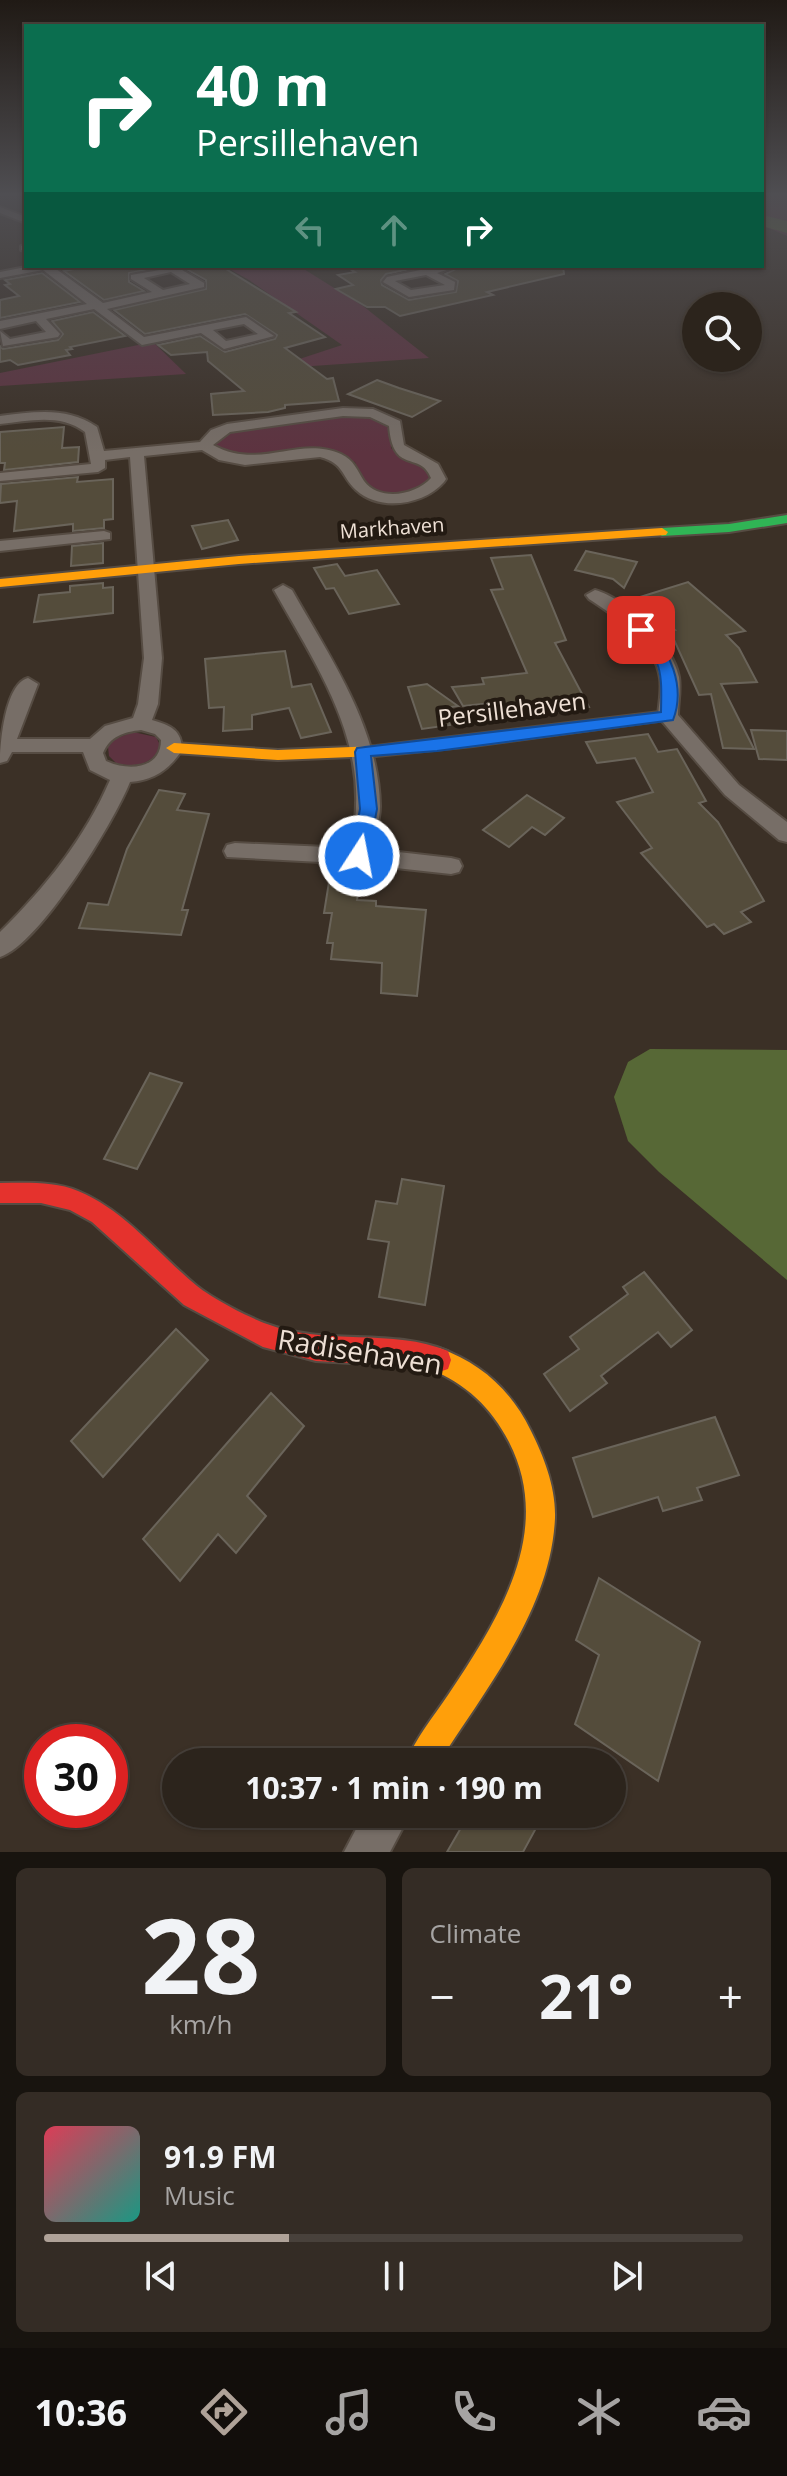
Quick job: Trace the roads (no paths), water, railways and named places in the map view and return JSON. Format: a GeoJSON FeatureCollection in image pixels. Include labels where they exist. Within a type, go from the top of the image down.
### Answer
{"type":"FeatureCollection","features":[{"type":"Feature","properties":{"kind":"street"},"geometry":{"type":"LineString","coordinates":[[64,279],[142,341],[203,328]]}},
{"type":"Feature","properties":{"kind":"street"},"geometry":{"type":"LineString","coordinates":[[139,279],[161,293]]}},
{"type":"Feature","properties":{"kind":"street"},"geometry":{"type":"LineString","coordinates":[[0,325],[200,285],[191,279]]}},
{"type":"Feature","properties":{"kind":"street"},"geometry":{"type":"LineString","coordinates":[[391,279],[388,282],[409,294],[450,288],[451,284],[442,279]]}},
{"type":"Feature","properties":{"kind":"street"},"geometry":{"type":"LineString","coordinates":[[0,335],[7,343],[54,334],[38,317]]}},
{"type":"Feature","properties":{"kind":"street"},"geometry":{"type":"LineString","coordinates":[[98,456],[204,446],[230,460],[248,463],[311,452],[338,457],[352,469],[354,482],[362,490],[379,496],[413,496],[427,492],[439,479],[433,466],[400,450],[395,441],[398,428],[395,424],[373,413],[343,412],[316,418],[244,424],[216,433],[204,446]]}},
{"type":"Feature","properties":{"kind":"street"},"geometry":{"type":"LineString","coordinates":[[0,420],[61,416],[75,419],[92,430],[98,456],[98,468],[0,477]]}},
{"type":"Feature","properties":{"kind":"street"},"geometry":{"type":"LineString","coordinates":[[137,453],[153,658],[148,704],[141,724]]}},
{"type":"Feature","properties":{"kind":"street","name":"Markhaven"},"geometry":{"type":"LineString","coordinates":[[0,583],[144,569],[729,528],[787,519]]}},
{"type":"Feature","properties":{"kind":"street"},"geometry":{"type":"LineString","coordinates":[[0,546],[104,536]]}},
{"type":"Feature","properties":{"kind":"street"},"geometry":{"type":"LineString","coordinates":[[283,590],[350,714],[363,752],[369,809],[359,856]]}},
{"type":"Feature","properties":{"kind":"street"},"geometry":{"type":"LineString","coordinates":[[595,595],[627,617],[655,642],[669,673],[668,716],[732,790],[787,834]]}},
{"type":"Feature","properties":{"kind":"street"},"geometry":{"type":"LineString","coordinates":[[28,684],[2,749],[95,746],[113,730],[141,724],[157,726],[169,733],[174,748],[160,766],[142,774],[122,775],[97,765],[95,746]]}},
{"type":"Feature","properties":{"kind":"street","name":"Persillehaven"},"geometry":{"type":"LineString","coordinates":[[174,748],[275,755],[363,752],[437,746],[668,716]]}},
{"type":"Feature","properties":{"kind":"street"},"geometry":{"type":"LineString","coordinates":[[0,947],[72,864],[114,799],[122,775]]}},
{"type":"Feature","properties":{"kind":"street"},"geometry":{"type":"LineString","coordinates":[[235,851],[359,856],[451,866]]}},
{"type":"Feature","properties":{"kind":"street","name":"Radisehaven"},"geometry":{"type":"LineString","coordinates":[[0,1193],[23,1191],[66,1196],[98,1211],[121,1227],[166,1278],[207,1308],[275,1342],[332,1351],[414,1355],[448,1363],[479,1382],[497,1399],[528,1452],[542,1522],[518,1605],[430,1748]]}},
{"type":"Feature","properties":{"kind":"street"},"geometry":{"type":"LineString","coordinates":[[365,1852],[380,1828]]}}]}
